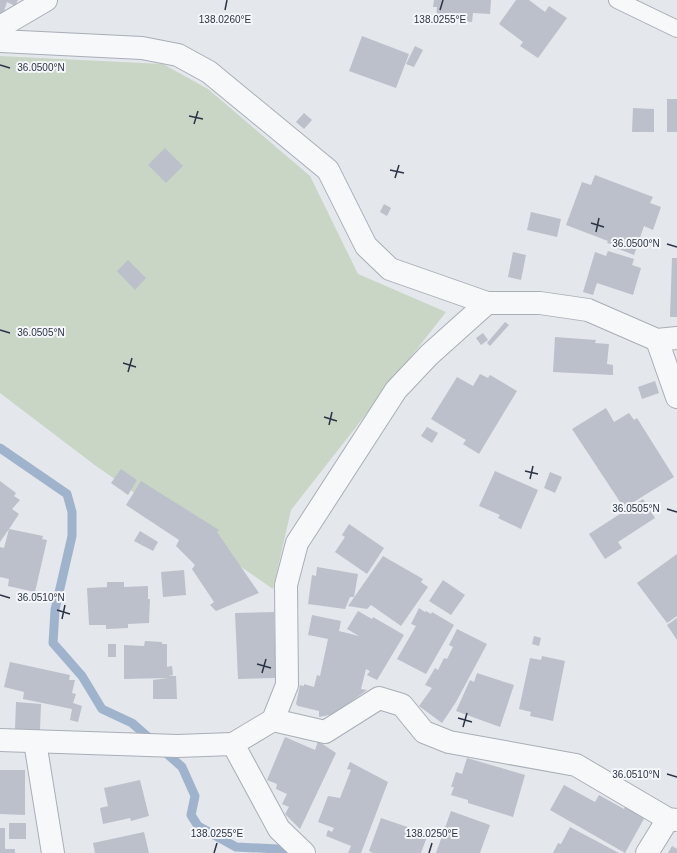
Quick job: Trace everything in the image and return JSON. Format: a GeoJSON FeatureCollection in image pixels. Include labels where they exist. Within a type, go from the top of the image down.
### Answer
{"type":"FeatureCollection","features":[{"type":"Feature","properties":{"kind":"street"},"geometry":{"type":"LineString","coordinates":[[0,27],[46,0]]}},
{"type":"Feature","properties":{"kind":"street"},"geometry":{"type":"LineString","coordinates":[[0,41],[142,48],[178,55],[209,72],[328,170],[366,246],[390,269],[487,303],[540,303],[588,310],[667,339],[677,397]]}},
{"type":"Feature","properties":{"kind":"street"},"geometry":{"type":"LineString","coordinates":[[0,740],[177,746],[233,744],[272,720],[287,686],[286,585],[297,543],[396,390],[429,356],[487,303]]}},
{"type":"Feature","properties":{"kind":"street"},"geometry":{"type":"LineString","coordinates":[[272,720],[325,732],[379,698],[402,705],[424,732],[449,742],[576,765],[672,819],[647,853]]}},
{"type":"Feature","properties":{"kind":"street"},"geometry":{"type":"LineString","coordinates":[[35,742],[53,853]]}},
{"type":"Feature","properties":{"kind":"street"},"geometry":{"type":"LineString","coordinates":[[233,744],[279,829],[304,853]]}},
{"type":"Feature","properties":{"kind":"lane"},"geometry":{"type":"LineString","coordinates":[[617,0],[677,29]]}},
{"type":"Feature","properties":{"kind":"green space"},"geometry":{"type":"Polygon","coordinates":[[[0,56],[163,64],[208,89],[310,176],[358,274],[446,312],[291,510],[273,589],[96,466],[0,393],[0,56]]]}},
{"type":"Feature","properties":{"kind":"building"},"geometry":{"type":"Polygon","coordinates":[[[0,0],[18,0],[15,6],[7,2],[3,14],[0,14],[0,0]]]}},
{"type":"Feature","properties":{"kind":"building"},"geometry":{"type":"Polygon","coordinates":[[[434,0],[491,0],[490,14],[473,13],[472,22],[436,20],[437,7],[433,7],[434,0]]]}},
{"type":"Feature","properties":{"kind":"building"},"geometry":{"type":"Polygon","coordinates":[[[516,0],[529,0],[545,12],[549,6],[567,18],[538,58],[520,46],[523,42],[499,24],[516,0]]]}},
{"type":"Feature","properties":{"kind":"building"},"geometry":{"type":"Polygon","coordinates":[[[362,36],[409,54],[396,88],[349,71],[362,36]]]}},
{"type":"Feature","properties":{"kind":"building"},"geometry":{"type":"Polygon","coordinates":[[[415,46],[423,50],[414,67],[406,64],[415,46]]]}},
{"type":"Feature","properties":{"kind":"building"},"geometry":{"type":"Polygon","coordinates":[[[667,99],[677,99],[677,132],[667,132],[667,99]]]}},
{"type":"Feature","properties":{"kind":"building"},"geometry":{"type":"Polygon","coordinates":[[[633,108],[654,109],[654,132],[632,132],[633,108]]]}},
{"type":"Feature","properties":{"kind":"building"},"geometry":{"type":"Polygon","coordinates":[[[304,113],[312,120],[304,129],[296,122],[304,113]]]}},
{"type":"Feature","properties":{"kind":"building"},"geometry":{"type":"Polygon","coordinates":[[[165,148],[183,166],[166,183],[148,165],[165,148]]]}},
{"type":"Feature","properties":{"kind":"building"},"geometry":{"type":"Polygon","coordinates":[[[595,175],[653,197],[650,203],[661,207],[653,230],[644,226],[634,255],[611,246],[611,244],[607,243],[608,241],[566,225],[582,182],[591,185],[595,175]]]}},
{"type":"Feature","properties":{"kind":"building"},"geometry":{"type":"Polygon","coordinates":[[[384,204],[391,208],[387,216],[380,212],[384,204]]]}},
{"type":"Feature","properties":{"kind":"building"},"geometry":{"type":"Polygon","coordinates":[[[531,212],[561,219],[557,237],[527,230],[531,212]]]}},
{"type":"Feature","properties":{"kind":"building"},"geometry":{"type":"Polygon","coordinates":[[[608,251],[634,259],[632,265],[641,268],[633,295],[597,283],[593,295],[583,292],[595,252],[606,256],[608,251]]]}},
{"type":"Feature","properties":{"kind":"building"},"geometry":{"type":"Polygon","coordinates":[[[513,252],[526,255],[521,280],[508,277],[513,252]]]}},
{"type":"Feature","properties":{"kind":"building"},"geometry":{"type":"Polygon","coordinates":[[[672,258],[677,258],[677,317],[670,317],[672,258]]]}},
{"type":"Feature","properties":{"kind":"building"},"geometry":{"type":"Polygon","coordinates":[[[128,260],[146,278],[135,290],[117,271],[128,260]]]}},
{"type":"Feature","properties":{"kind":"building"},"geometry":{"type":"Polygon","coordinates":[[[505,322],[509,325],[490,346],[487,343],[505,322]]]}},
{"type":"Feature","properties":{"kind":"building"},"geometry":{"type":"Polygon","coordinates":[[[483,333],[488,340],[481,345],[476,338],[483,333]]]}},
{"type":"Feature","properties":{"kind":"building"},"geometry":{"type":"Polygon","coordinates":[[[555,337],[596,340],[595,343],[609,344],[607,364],[613,365],[613,375],[553,372],[555,337]]]}},
{"type":"Feature","properties":{"kind":"building"},"geometry":{"type":"Polygon","coordinates":[[[480,374],[488,378],[490,375],[517,391],[479,454],[463,444],[466,440],[431,419],[457,377],[473,386],[480,374]]]}},
{"type":"Feature","properties":{"kind":"building"},"geometry":{"type":"Polygon","coordinates":[[[655,381],[659,393],[642,399],[638,387],[655,381]]]}},
{"type":"Feature","properties":{"kind":"building"},"geometry":{"type":"Polygon","coordinates":[[[606,408],[614,422],[629,413],[634,420],[637,418],[674,477],[624,508],[572,429],[606,408]]]}},
{"type":"Feature","properties":{"kind":"building"},"geometry":{"type":"Polygon","coordinates":[[[427,427],[438,433],[432,443],[421,436],[427,427]]]}},
{"type":"Feature","properties":{"kind":"building"},"geometry":{"type":"Polygon","coordinates":[[[121,469],[137,480],[128,495],[111,483],[121,469]]]}},
{"type":"Feature","properties":{"kind":"building"},"geometry":{"type":"Polygon","coordinates":[[[495,471],[538,490],[521,529],[498,518],[500,515],[479,506],[495,471]]]}},
{"type":"Feature","properties":{"kind":"building"},"geometry":{"type":"Polygon","coordinates":[[[550,472],[562,477],[555,493],[544,488],[550,472]]]}},
{"type":"Feature","properties":{"kind":"building"},"geometry":{"type":"Polygon","coordinates":[[[0,481],[16,493],[14,496],[20,500],[12,509],[19,514],[0,542],[0,481]]]}},
{"type":"Feature","properties":{"kind":"building"},"geometry":{"type":"Polygon","coordinates":[[[141,481],[219,530],[217,532],[259,593],[216,611],[210,605],[214,602],[192,569],[195,565],[176,546],[179,540],[126,505],[141,481]]]}},
{"type":"Feature","properties":{"kind":"building"},"geometry":{"type":"Polygon","coordinates":[[[643,499],[655,518],[618,542],[622,548],[605,559],[589,534],[643,499]]]}},
{"type":"Feature","properties":{"kind":"building"},"geometry":{"type":"Polygon","coordinates":[[[349,524],[384,548],[367,574],[335,552],[345,537],[342,535],[349,524]]]}},
{"type":"Feature","properties":{"kind":"building"},"geometry":{"type":"Polygon","coordinates":[[[9,529],[43,536],[42,539],[47,540],[35,592],[8,586],[9,579],[0,577],[0,547],[4,548],[9,529]]]}},
{"type":"Feature","properties":{"kind":"building"},"geometry":{"type":"Polygon","coordinates":[[[140,531],[158,542],[153,551],[134,541],[140,531]]]}},
{"type":"Feature","properties":{"kind":"building"},"geometry":{"type":"Polygon","coordinates":[[[677,554],[677,616],[667,623],[637,583],[677,554]]]}},
{"type":"Feature","properties":{"kind":"building"},"geometry":{"type":"Polygon","coordinates":[[[383,556],[423,579],[421,582],[428,587],[401,626],[371,605],[367,609],[348,606],[383,556]]]}},
{"type":"Feature","properties":{"kind":"building"},"geometry":{"type":"Polygon","coordinates":[[[317,567],[358,574],[354,597],[350,597],[345,609],[308,604],[312,575],[316,576],[317,567]]]}},
{"type":"Feature","properties":{"kind":"building"},"geometry":{"type":"Polygon","coordinates":[[[184,570],[186,595],[163,597],[161,572],[184,570]]]}},
{"type":"Feature","properties":{"kind":"building"},"geometry":{"type":"Polygon","coordinates":[[[443,580],[465,595],[451,615],[429,601],[443,580]]]}},
{"type":"Feature","properties":{"kind":"building"},"geometry":{"type":"Polygon","coordinates":[[[107,582],[124,582],[124,587],[148,586],[148,599],[150,599],[149,623],[128,624],[128,628],[106,629],[106,625],[89,625],[87,588],[107,587],[107,582]]]}},
{"type":"Feature","properties":{"kind":"building"},"geometry":{"type":"Polygon","coordinates":[[[419,608],[431,614],[432,612],[454,625],[426,674],[397,659],[416,626],[411,624],[419,608]]]}},
{"type":"Feature","properties":{"kind":"building"},"geometry":{"type":"Polygon","coordinates":[[[358,611],[372,619],[373,617],[404,635],[377,680],[367,675],[370,671],[366,669],[361,689],[367,690],[334,714],[319,717],[319,711],[298,706],[296,704],[300,685],[304,686],[304,684],[314,687],[317,675],[320,676],[328,639],[308,635],[312,615],[341,621],[339,631],[359,636],[347,629],[358,611]]]}},
{"type":"Feature","properties":{"kind":"building"},"geometry":{"type":"Polygon","coordinates":[[[274,612],[276,678],[238,679],[235,613],[274,612]]]}},
{"type":"Feature","properties":{"kind":"building"},"geometry":{"type":"Polygon","coordinates":[[[677,618],[677,640],[667,625],[677,618]]]}},
{"type":"Feature","properties":{"kind":"building"},"geometry":{"type":"Polygon","coordinates":[[[457,629],[487,644],[456,702],[442,723],[419,706],[432,688],[425,685],[435,668],[438,670],[444,658],[447,659],[453,647],[449,645],[457,629]]]}},
{"type":"Feature","properties":{"kind":"building"},"geometry":{"type":"Polygon","coordinates":[[[534,636],[541,638],[539,646],[532,644],[534,636]]]}},
{"type":"Feature","properties":{"kind":"building"},"geometry":{"type":"Polygon","coordinates":[[[145,641],[162,642],[162,644],[167,644],[167,667],[172,666],[173,675],[168,676],[176,676],[177,699],[153,699],[153,680],[168,678],[124,679],[124,645],[144,646],[145,641]]]}},
{"type":"Feature","properties":{"kind":"building"},"geometry":{"type":"Polygon","coordinates":[[[108,644],[116,644],[116,657],[108,657],[108,644]]]}},
{"type":"Feature","properties":{"kind":"building"},"geometry":{"type":"Polygon","coordinates":[[[542,656],[565,661],[553,721],[530,716],[531,712],[519,709],[530,658],[541,660],[542,656]]]}},
{"type":"Feature","properties":{"kind":"building"},"geometry":{"type":"Polygon","coordinates":[[[10,662],[70,675],[69,680],[75,680],[72,693],[76,694],[73,703],[82,706],[78,722],[70,720],[72,709],[23,699],[24,692],[4,687],[10,662]]]}},
{"type":"Feature","properties":{"kind":"building"},"geometry":{"type":"Polygon","coordinates":[[[477,673],[514,685],[500,727],[456,711],[470,680],[474,682],[477,673]]]}},
{"type":"Feature","properties":{"kind":"building"},"geometry":{"type":"Polygon","coordinates":[[[16,702],[41,704],[40,730],[15,729],[16,702]]]}},
{"type":"Feature","properties":{"kind":"building"},"geometry":{"type":"Polygon","coordinates":[[[285,737],[315,750],[318,741],[336,753],[300,829],[285,814],[289,807],[282,804],[287,794],[276,789],[277,784],[267,780],[285,737]]]}},
{"type":"Feature","properties":{"kind":"building"},"geometry":{"type":"Polygon","coordinates":[[[467,758],[525,775],[513,817],[468,803],[468,800],[451,795],[454,787],[451,787],[456,772],[462,774],[467,758]]]}},
{"type":"Feature","properties":{"kind":"building"},"geometry":{"type":"Polygon","coordinates":[[[350,762],[388,782],[361,853],[348,853],[351,846],[326,836],[328,830],[332,832],[334,828],[318,822],[328,796],[340,798],[351,770],[347,769],[350,762]]]}},
{"type":"Feature","properties":{"kind":"building"},"geometry":{"type":"Polygon","coordinates":[[[0,770],[25,770],[25,815],[0,814],[0,770]]]}},
{"type":"Feature","properties":{"kind":"building"},"geometry":{"type":"Polygon","coordinates":[[[140,780],[149,816],[131,821],[130,818],[103,824],[100,808],[108,806],[104,788],[140,780]]]}},
{"type":"Feature","properties":{"kind":"building"},"geometry":{"type":"Polygon","coordinates":[[[564,785],[595,802],[599,795],[624,809],[626,804],[646,815],[625,853],[550,810],[564,785]]]}},
{"type":"Feature","properties":{"kind":"building"},"geometry":{"type":"Polygon","coordinates":[[[451,811],[490,825],[480,853],[436,853],[451,811]]]}},
{"type":"Feature","properties":{"kind":"building"},"geometry":{"type":"Polygon","coordinates":[[[381,818],[428,834],[421,853],[373,853],[369,851],[381,818]]]}},
{"type":"Feature","properties":{"kind":"building"},"geometry":{"type":"Polygon","coordinates":[[[9,823],[26,823],[26,839],[9,839],[9,823]]]}},
{"type":"Feature","properties":{"kind":"building"},"geometry":{"type":"Polygon","coordinates":[[[570,827],[619,853],[553,853],[558,843],[561,844],[570,827]]]}},
{"type":"Feature","properties":{"kind":"building"},"geometry":{"type":"Polygon","coordinates":[[[0,828],[5,828],[5,849],[15,849],[15,853],[0,853],[0,828]]]}},
{"type":"Feature","properties":{"kind":"building"},"geometry":{"type":"Polygon","coordinates":[[[144,832],[149,853],[95,853],[93,843],[144,832]]]}},
{"type":"Feature","properties":{"kind":"building"},"geometry":{"type":"Polygon","coordinates":[[[672,846],[677,849],[677,853],[668,853],[672,846]]]}},
{"type":"Feature","properties":{"kind":"waterway"},"geometry":{"type":"LineString","coordinates":[[0,448],[67,494],[72,512],[72,536],[55,610],[53,643],[82,676],[102,709],[132,723],[182,767],[195,796],[191,815],[198,826],[236,847],[278,849],[282,853]]}}]}
